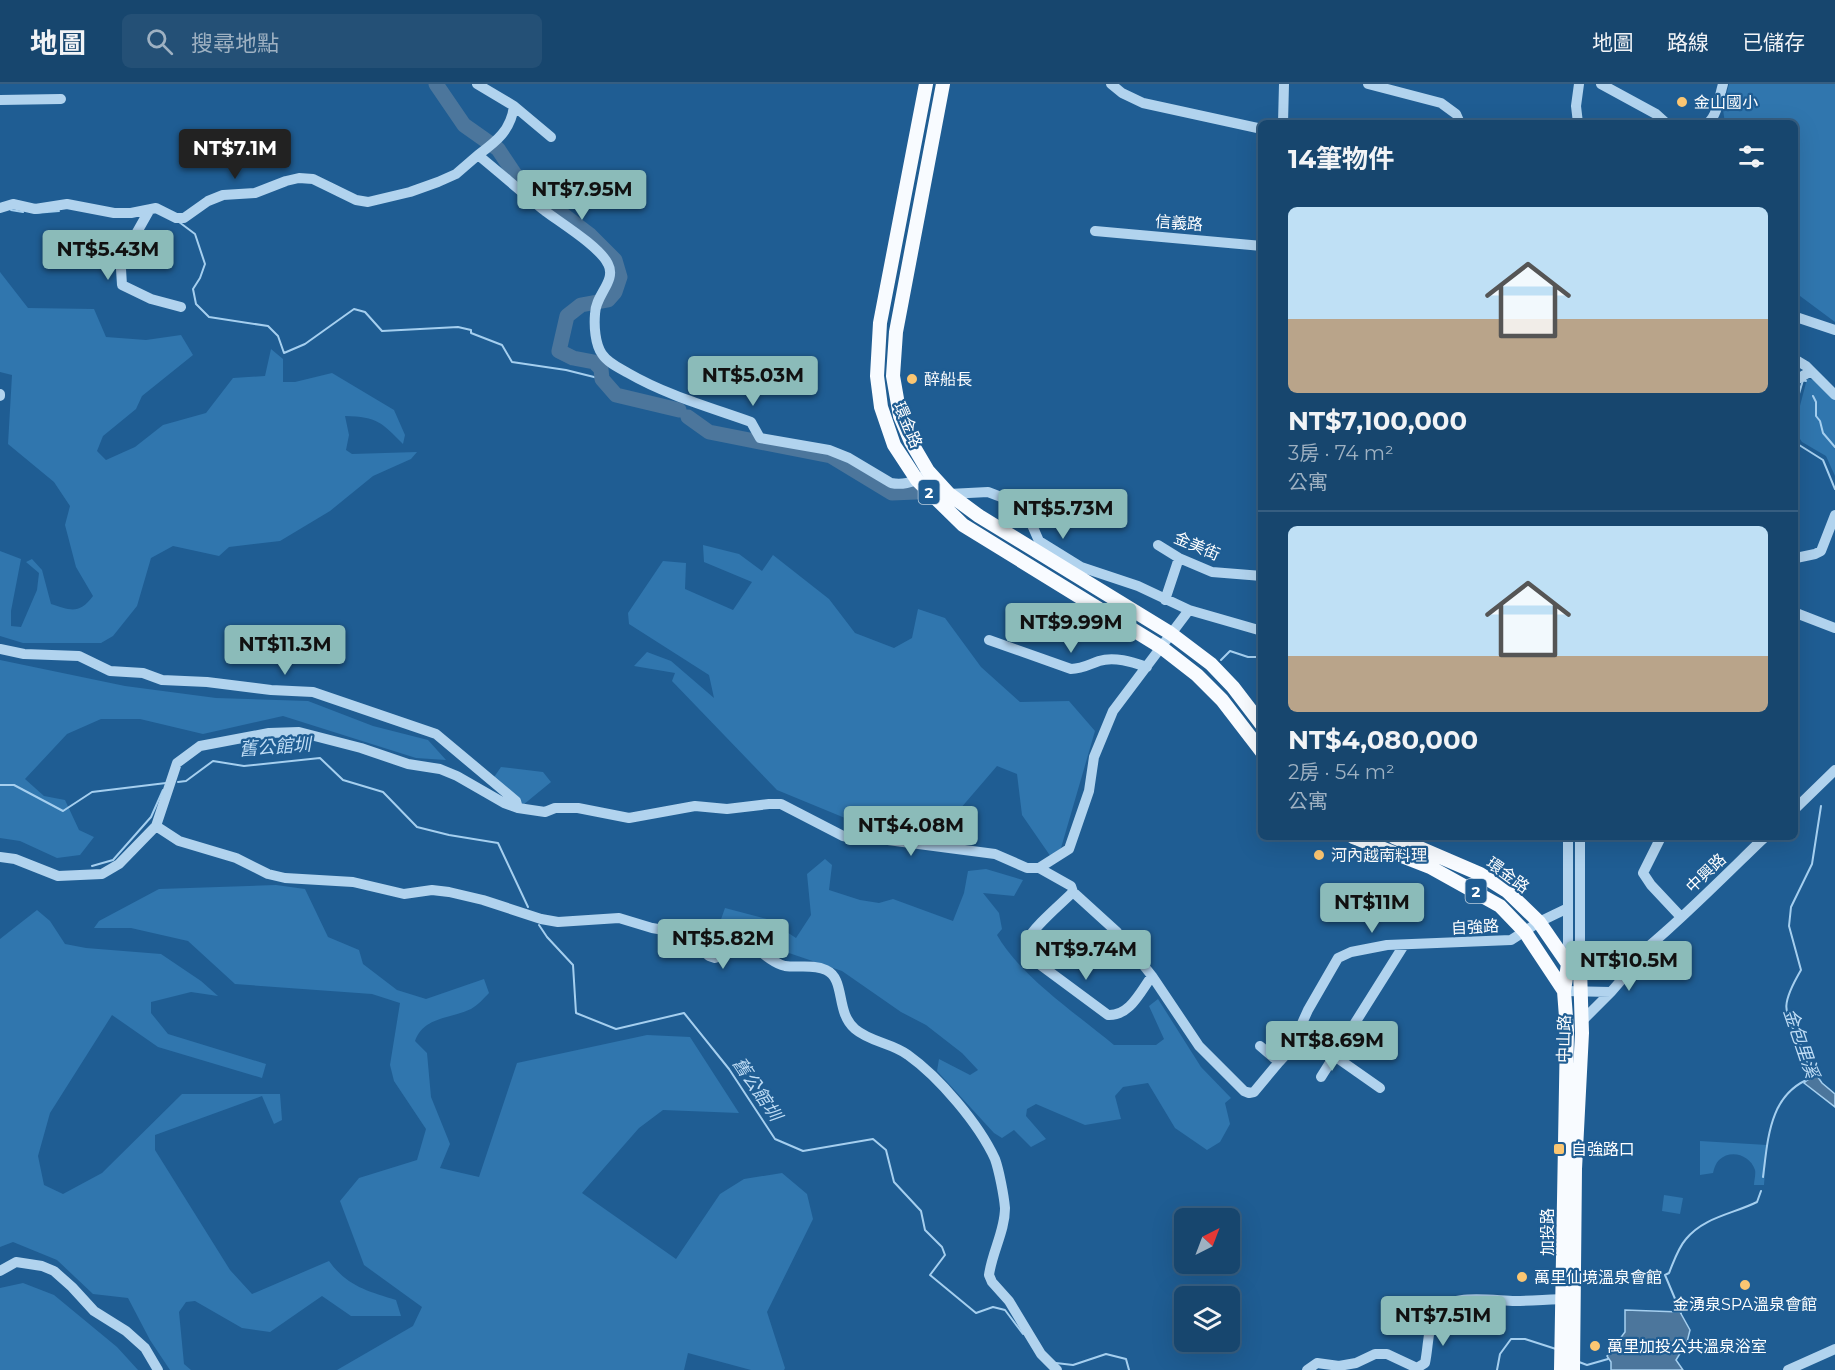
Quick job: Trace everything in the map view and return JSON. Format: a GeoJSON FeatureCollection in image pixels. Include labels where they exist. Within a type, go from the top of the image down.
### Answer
{"type":"FeatureCollection","features":[{"type":"Feature","properties":{"kind":"main road","name":"環金路"},"geometry":{"type":"LineString","coordinates":[[926,84],[880,323],[877,376],[881,407],[894,444],[963,525],[1161,647],[1197,675],[1222,700],[1258,747]]}},
{"type":"Feature","properties":{"kind":"main road","name":"環金路"},"geometry":{"type":"LineString","coordinates":[[943,84],[896,332],[893,376],[900,416],[923,476],[979,516],[1170,633],[1211,664],[1233,687],[1258,720]]}},
{"type":"Feature","properties":{"kind":"main road","name":"環金路"},"geometry":{"type":"LineString","coordinates":[[1360,840],[1430,867],[1500,906],[1525,932],[1564,991]]}},
{"type":"Feature","properties":{"kind":"main road","name":"環金路"},"geometry":{"type":"LineString","coordinates":[[1401,840],[1480,873],[1507,891],[1539,922],[1574,966]]}},
{"type":"Feature","properties":{"kind":"main road","name":"中山路"},"geometry":{"type":"LineString","coordinates":[[1570,1168],[1564,991],[1574,966]]}},
{"type":"Feature","properties":{"kind":"main road","name":"中山路"},"geometry":{"type":"LineString","coordinates":[[1570,1168],[1581,1022],[1581,991],[1574,966]]}},
{"type":"Feature","properties":{"kind":"main road","name":"加投路"},"geometry":{"type":"LineString","coordinates":[[1562,1370],[1568,1299],[1570,1168]]}},
{"type":"Feature","properties":{"kind":"main road","name":"加投路"},"geometry":{"type":"LineString","coordinates":[[1568,1299],[1573,1370]]}},
{"type":"Feature","properties":{"kind":"street"},"geometry":{"type":"LineString","coordinates":[[477,84],[514,106],[551,137]]}},
{"type":"Feature","properties":{"kind":"street"},"geometry":{"type":"LineString","coordinates":[[1111,84],[1122,93],[1143,102],[1258,128]]}},
{"type":"Feature","properties":{"kind":"street"},"geometry":{"type":"LineString","coordinates":[[1283,120],[1284,84]]}},
{"type":"Feature","properties":{"kind":"street"},"geometry":{"type":"LineString","coordinates":[[1368,84],[1441,103],[1456,114],[1459,120]]}},
{"type":"Feature","properties":{"kind":"street"},"geometry":{"type":"LineString","coordinates":[[1578,120],[1576,106],[1579,84]]}},
{"type":"Feature","properties":{"kind":"street"},"geometry":{"type":"LineString","coordinates":[[1600,84],[1656,114],[1663,120]]}},
{"type":"Feature","properties":{"kind":"street"},"geometry":{"type":"LineString","coordinates":[[1711,120],[1716,111],[1723,84]]}},
{"type":"Feature","properties":{"kind":"street"},"geometry":{"type":"LineString","coordinates":[[0,100],[61,99]]}},
{"type":"Feature","properties":{"kind":"street"},"geometry":{"type":"LineString","coordinates":[[0,208],[13,204],[42,208],[67,204],[114,213],[156,208],[176,218],[184,218],[208,201],[223,195],[255,193],[299,178],[314,179],[356,200],[368,202],[382,200],[456,174],[506,132],[514,106]]}},
{"type":"Feature","properties":{"kind":"street"},"geometry":{"type":"LineString","coordinates":[[478,155],[598,252],[608,263],[611,274],[597,303],[596,339],[601,354],[612,364],[649,386],[751,422],[760,438],[829,450],[899,485],[923,476]]}},
{"type":"Feature","properties":{"kind":"street"},"geometry":{"type":"LineString","coordinates":[[150,209],[123,257],[122,285],[151,299],[181,307]]}},
{"type":"Feature","properties":{"kind":"street","name":"信義路"},"geometry":{"type":"LineString","coordinates":[[1095,231],[1258,246]]}},
{"type":"Feature","properties":{"kind":"street"},"geometry":{"type":"LineString","coordinates":[[1798,318],[1835,330]]}},
{"type":"Feature","properties":{"kind":"street"},"geometry":{"type":"LineString","coordinates":[[1798,361],[1835,395]]}},
{"type":"Feature","properties":{"kind":"street"},"geometry":{"type":"LineString","coordinates":[[1798,379],[1811,371]]}},
{"type":"Feature","properties":{"kind":"street"},"geometry":{"type":"LineString","coordinates":[[949,494],[988,492],[1017,503],[1028,516],[1039,541],[1081,567],[1137,586],[1189,610],[1258,630]]}},
{"type":"Feature","properties":{"kind":"street"},"geometry":{"type":"LineString","coordinates":[[1798,558],[1821,551],[1835,515]]}},
{"type":"Feature","properties":{"kind":"street","name":"金美街"},"geometry":{"type":"LineString","coordinates":[[1158,545],[1179,558],[1212,572],[1258,576]]}},
{"type":"Feature","properties":{"kind":"street"},"geometry":{"type":"LineString","coordinates":[[1165,600],[1179,558]]}},
{"type":"Feature","properties":{"kind":"street"},"geometry":{"type":"LineString","coordinates":[[1039,868],[1069,849],[1089,791],[1094,757],[1113,711],[1189,610]]}},
{"type":"Feature","properties":{"kind":"street"},"geometry":{"type":"LineString","coordinates":[[1798,614],[1835,628]]}},
{"type":"Feature","properties":{"kind":"street"},"geometry":{"type":"LineString","coordinates":[[989,640],[1071,669],[1083,669],[1099,661],[1112,659],[1147,667]]}},
{"type":"Feature","properties":{"kind":"street"},"geometry":{"type":"LineString","coordinates":[[0,649],[24,654],[79,656],[110,671],[143,673],[162,680],[314,692],[436,734],[516,801],[518,808]]}},
{"type":"Feature","properties":{"kind":"street"},"geometry":{"type":"LineString","coordinates":[[0,857],[15,859],[58,876],[102,874],[119,864],[156,826],[177,763],[200,746],[269,733],[299,732],[361,748],[408,764],[440,769],[518,808],[544,812],[555,808],[578,808],[629,818],[695,806],[727,809],[781,804],[843,836],[995,854],[1027,868],[1039,868],[1071,886],[1073,892],[1117,932],[1152,976],[1124,1012],[1108,1015],[1032,958],[1026,950],[1026,942],[1032,933],[1073,892]]}},
{"type":"Feature","properties":{"kind":"street"},"geometry":{"type":"LineString","coordinates":[[1798,806],[1835,771]]}},
{"type":"Feature","properties":{"kind":"street"},"geometry":{"type":"LineString","coordinates":[[156,826],[179,841],[236,858],[268,874],[285,878],[353,882],[404,894],[432,890],[448,892],[558,922],[619,918],[652,928],[682,933],[709,956],[715,958],[747,941],[778,964],[826,970],[835,976],[838,983],[842,1009],[847,1021],[856,1030],[875,1042],[903,1051],[914,1060],[966,1113],[995,1160],[1005,1207],[1003,1223],[988,1275],[1009,1301],[1041,1354],[1057,1370]]}},
{"type":"Feature","properties":{"kind":"street","name":"中山路"},"geometry":{"type":"LineString","coordinates":[[1568,840],[1566,909],[1574,966]]}},
{"type":"Feature","properties":{"kind":"street","name":"中山路"},"geometry":{"type":"LineString","coordinates":[[1574,966],[1580,840]]}},
{"type":"Feature","properties":{"kind":"street"},"geometry":{"type":"LineString","coordinates":[[1659,840],[1643,873],[1681,917]]}},
{"type":"Feature","properties":{"kind":"street","name":"中興路"},"geometry":{"type":"LineString","coordinates":[[1574,966],[1607,974],[1624,966],[1667,930],[1762,840]]}},
{"type":"Feature","properties":{"kind":"street","name":"自強路"},"geometry":{"type":"LineString","coordinates":[[1152,976],[1199,1046],[1244,1091],[1249,1093],[1254,1092],[1290,1050],[1308,1010],[1338,958],[1352,952],[1387,945],[1511,940],[1539,922],[1566,909]]}},
{"type":"Feature","properties":{"kind":"street","name":"中興路"},"geometry":{"type":"LineString","coordinates":[[1581,1022],[1667,930]]}},
{"type":"Feature","properties":{"kind":"street"},"geometry":{"type":"LineString","coordinates":[[1321,1077],[1404,945]]}},
{"type":"Feature","properties":{"kind":"street"},"geometry":{"type":"LineString","coordinates":[[1564,991],[1611,992]]}},
{"type":"Feature","properties":{"kind":"street"},"geometry":{"type":"LineString","coordinates":[[1297,1035],[1333,1055],[1380,1088]]}},
{"type":"Feature","properties":{"kind":"street"},"geometry":{"type":"LineString","coordinates":[[1260,1046],[1279,1062]]}},
{"type":"Feature","properties":{"kind":"street"},"geometry":{"type":"LineString","coordinates":[[0,1271],[16,1262],[42,1266],[54,1271],[94,1311],[126,1330],[145,1348],[158,1370]]}},
{"type":"Feature","properties":{"kind":"street"},"geometry":{"type":"LineString","coordinates":[[1307,1370],[1317,1362],[1339,1366],[1356,1363],[1375,1354],[1387,1354],[1417,1368],[1420,1367],[1425,1363],[1433,1317],[1437,1311],[1449,1303],[1473,1298],[1513,1301],[1568,1299]]}},
{"type":"Feature","properties":{"kind":"street"},"geometry":{"type":"LineString","coordinates":[[1788,1370],[1835,1348]]}},
{"type":"Feature","properties":{"kind":"shaded area"},"geometry":{"type":"Polygon","coordinates":[[[1729,84],[1835,84],[1835,322],[1798,294],[1798,120],[1725,120],[1723,110],[1729,84]]]}},
{"type":"Feature","properties":{"kind":"shaded area"},"geometry":{"type":"Polygon","coordinates":[[[0,272],[28,308],[94,309],[106,337],[146,340],[181,335],[193,355],[142,396],[136,409],[103,436],[97,451],[106,460],[135,447],[163,425],[206,413],[233,378],[265,376],[271,349],[283,359],[283,382],[295,382],[332,373],[394,410],[405,435],[403,444],[389,430],[372,419],[345,416],[349,435],[346,450],[352,454],[417,452],[411,459],[373,476],[330,511],[280,541],[229,547],[219,556],[173,546],[151,558],[137,606],[113,636],[101,643],[23,643],[0,636],[0,551],[21,559],[11,611],[11,626],[21,627],[37,590],[39,573],[26,562],[32,559],[42,570],[51,604],[74,609],[83,606],[93,596],[76,567],[65,525],[70,506],[54,482],[8,444],[12,375],[0,372],[0,272]]]}},
{"type":"Feature","properties":{"kind":"shaded area"},"geometry":{"type":"Polygon","coordinates":[[[1807,379],[1816,380],[1835,399],[1835,476],[1826,456],[1802,442],[1798,436],[1798,413],[1807,379]]]}},
{"type":"Feature","properties":{"kind":"shaded area"},"geometry":{"type":"Polygon","coordinates":[[[703,545],[739,554],[762,571],[773,555],[829,599],[855,633],[894,648],[912,638],[918,609],[945,618],[981,667],[1020,702],[1069,701],[1095,731],[1061,848],[1051,857],[1022,815],[1017,774],[997,766],[960,809],[913,807],[886,823],[862,825],[777,790],[672,681],[675,673],[634,666],[647,652],[671,661],[714,698],[709,675],[629,624],[628,613],[663,561],[686,563],[685,589],[733,610],[752,582],[704,562],[703,545]]]}},
{"type":"Feature","properties":{"kind":"shaded area"},"geometry":{"type":"Polygon","coordinates":[[[0,660],[125,686],[216,698],[308,701],[373,726],[428,740],[446,760],[416,758],[283,716],[203,734],[140,719],[101,719],[67,734],[25,779],[44,796],[65,800],[79,830],[94,837],[80,855],[57,858],[20,841],[0,838],[0,660]]]}},
{"type":"Feature","properties":{"kind":"shaded area"},"geometry":{"type":"Polygon","coordinates":[[[501,767],[543,772],[551,782],[523,805],[492,780],[501,767]]]}},
{"type":"Feature","properties":{"kind":"shaded area"},"geometry":{"type":"Polygon","coordinates":[[[825,859],[832,865],[829,890],[860,900],[879,903],[893,899],[953,921],[964,893],[968,871],[986,869],[1023,880],[1014,896],[983,893],[999,913],[1002,929],[997,935],[1007,951],[1035,980],[1114,1045],[1156,1045],[1164,1039],[1149,1006],[1158,999],[1201,1067],[1231,1098],[1225,1103],[1230,1124],[1220,1142],[1207,1150],[1175,1128],[1148,1083],[1123,1087],[1115,1096],[1121,1119],[1085,1125],[1036,1104],[1027,1109],[1026,1116],[1046,1139],[1031,1147],[1014,1130],[1002,1138],[994,1133],[937,1071],[939,1059],[970,1075],[978,1070],[962,1053],[926,1025],[901,1012],[842,971],[783,951],[719,925],[725,908],[767,919],[796,938],[811,915],[807,874],[825,859]]]}},
{"type":"Feature","properties":{"kind":"shaded area"},"geometry":{"type":"Polygon","coordinates":[[[276,885],[305,889],[328,937],[359,950],[363,964],[397,990],[426,999],[484,979],[489,993],[478,1003],[471,1009],[431,1023],[419,1033],[415,1041],[427,1053],[431,1097],[450,1144],[440,1168],[479,1177],[517,1063],[647,1035],[690,1037],[739,1113],[663,1110],[639,1128],[582,1193],[676,1259],[720,1194],[744,1179],[782,1173],[807,1194],[813,1219],[767,1312],[784,1370],[751,1370],[688,1353],[684,1370],[337,1370],[413,1326],[422,1307],[364,1265],[340,1201],[359,1178],[417,1160],[426,1129],[394,1081],[390,1065],[400,1003],[372,994],[235,984],[188,941],[131,928],[94,928],[99,921],[159,889],[276,885]]]}},
{"type":"Feature","properties":{"kind":"shaded area"},"geometry":{"type":"Polygon","coordinates":[[[37,910],[50,921],[65,944],[86,948],[161,954],[201,981],[218,996],[191,992],[151,1002],[151,1013],[168,1034],[266,1064],[262,1078],[158,1047],[112,1015],[50,1113],[38,1156],[44,1185],[63,1194],[102,1173],[182,1094],[280,1094],[282,1120],[274,1124],[262,1096],[155,1135],[155,1150],[230,1270],[252,1294],[329,1261],[350,1282],[396,1300],[401,1316],[351,1316],[322,1296],[270,1332],[242,1328],[195,1301],[186,1302],[179,1312],[184,1364],[191,1370],[170,1370],[150,1340],[128,1298],[93,1294],[57,1260],[13,1242],[0,1247],[0,939],[37,910]]]}},
{"type":"Feature","properties":{"kind":"shaded area","name":"金包里溪"},"geometry":{"type":"Polygon","coordinates":[[[1815,1073],[1822,1083],[1835,1094],[1835,1107],[1804,1083],[1815,1073]]]}},
{"type":"Feature","properties":{"kind":"shaded area"},"geometry":{"type":"Polygon","coordinates":[[[1700,1141],[1767,1145],[1764,1185],[1754,1185],[1753,1165],[1745,1157],[1734,1154],[1719,1160],[1713,1173],[1700,1175],[1700,1141]]]}},
{"type":"Feature","properties":{"kind":"shaded area"},"geometry":{"type":"Polygon","coordinates":[[[1664,1195],[1683,1198],[1680,1214],[1662,1211],[1664,1195]]]}},
{"type":"Feature","properties":{"kind":"shaded area"},"geometry":{"type":"Polygon","coordinates":[[[23,1283],[54,1295],[117,1347],[138,1370],[0,1370],[0,1288],[23,1283]]]}},
{"type":"Feature","properties":{"kind":"shaded area"},"geometry":{"type":"Polygon","coordinates":[[[1625,1310],[1680,1312],[1690,1330],[1687,1342],[1676,1360],[1683,1370],[1611,1370],[1611,1362],[1607,1356],[1625,1332],[1625,1310]]]}},
{"type":"Feature","properties":{"kind":"waterway","name":"金包里溪"},"geometry":{"type":"LineString","coordinates":[[436,84],[464,125],[498,149],[520,182],[590,235],[615,260],[620,277],[615,292],[608,300],[581,305],[567,316],[559,351],[573,358],[594,362],[601,369],[602,379],[616,395],[679,410]]}},
{"type":"Feature","properties":{"kind":"waterway"},"geometry":{"type":"LineString","coordinates":[[11,210],[23,212]]}},
{"type":"Feature","properties":{"kind":"waterway"},"geometry":{"type":"LineString","coordinates":[[35,213],[59,211]]}},
{"type":"Feature","properties":{"kind":"waterway"},"geometry":{"type":"LineString","coordinates":[[179,222],[195,234],[205,264],[193,289],[196,304],[209,317],[268,326],[278,336],[284,353],[305,344],[354,309],[365,312],[382,331],[458,327],[471,330],[471,333],[502,345],[512,362],[566,370],[602,379]]}},
{"type":"Feature","properties":{"kind":"waterway","name":"金包里溪"},"geometry":{"type":"LineString","coordinates":[[1798,397],[1803,380],[1806,381]]}},
{"type":"Feature","properties":{"kind":"waterway"},"geometry":{"type":"LineString","coordinates":[[1813,396],[1816,402],[1816,416],[1823,433],[1835,447]]}},
{"type":"Feature","properties":{"kind":"waterway"},"geometry":{"type":"LineString","coordinates":[[688,417],[709,432],[831,456],[892,493],[916,492]]}},
{"type":"Feature","properties":{"kind":"waterway","name":"金包里溪"},"geometry":{"type":"LineString","coordinates":[[1798,444],[1823,460],[1835,489]]}},
{"type":"Feature","properties":{"kind":"waterway","name":"金包里溪"},"geometry":{"type":"LineString","coordinates":[[1221,660],[1230,651],[1248,657],[1258,657]]}},
{"type":"Feature","properties":{"kind":"waterway","name":"舊公館圳"},"geometry":{"type":"LineString","coordinates":[[178,782],[186,781],[213,761],[244,766],[320,758],[343,780],[383,792],[417,827],[498,843],[528,907]]}},
{"type":"Feature","properties":{"kind":"waterway","name":"舊公館圳"},"geometry":{"type":"LineString","coordinates":[[0,785],[14,785],[63,811],[92,792],[166,783]]}},
{"type":"Feature","properties":{"kind":"waterway"},"geometry":{"type":"LineString","coordinates":[[92,866],[113,860],[151,817],[163,790]]}},
{"type":"Feature","properties":{"kind":"waterway","name":"金包里溪"},"geometry":{"type":"LineString","coordinates":[[1763,1177],[1769,1133],[1779,1106],[1786,1095],[1797,1085],[1811,1078],[1804,1053],[1787,1011],[1789,994],[1801,970],[1789,926],[1791,907],[1812,864],[1821,806]]}},
{"type":"Feature","properties":{"kind":"waterway","name":"舊公館圳"},"geometry":{"type":"LineString","coordinates":[[539,925],[573,965],[576,1013],[616,1029],[684,1013],[729,1069],[775,1139],[803,1151],[873,1139],[886,1150],[894,1182],[921,1211],[925,1230],[942,1247],[945,1255],[930,1275],[976,1313],[993,1307],[1005,1310],[1023,1334]]}},
{"type":"Feature","properties":{"kind":"waterway","name":"舊公館圳"},"geometry":{"type":"LineString","coordinates":[[1681,1313],[1665,1275],[1669,1273],[1683,1243],[1693,1232],[1710,1221],[1757,1202],[1761,1191]]}},
{"type":"Feature","properties":{"kind":"waterway","name":"舊公館圳"},"geometry":{"type":"LineString","coordinates":[[1497,1370],[1500,1354],[1511,1339],[1525,1339],[1556,1349]]}},
{"type":"Feature","properties":{"kind":"waterway","name":"舊公館圳"},"geometry":{"type":"LineString","coordinates":[[1056,1363],[1073,1365],[1106,1354],[1126,1359],[1129,1370]]}},
{"type":"Feature","properties":{"kind":"waterway","name":"舊公館圳"},"geometry":{"type":"LineString","coordinates":[[1579,1362],[1587,1365],[1608,1359]]}},
{"type":"Feature","properties":{"kind":"place","name":"金山國小"},"geometry":{"type":"Point","coordinates":[1682,102]}},
{"type":"Feature","properties":{"kind":"place","name":"醉船長"},"geometry":{"type":"Point","coordinates":[912,379]}},
{"type":"Feature","properties":{"kind":"place","name":"河內越南料理"},"geometry":{"type":"Point","coordinates":[1319,855]}},
{"type":"Feature","properties":{"kind":"place","name":"自強路口"},"geometry":{"type":"Point","coordinates":[1559,1149]}},
{"type":"Feature","properties":{"kind":"place","name":"萬里仙境溫泉會館"},"geometry":{"type":"Point","coordinates":[1522,1277]}},
{"type":"Feature","properties":{"kind":"place","name":"金湧泉SPA溫泉會館"},"geometry":{"type":"Point","coordinates":[1745,1285]}},
{"type":"Feature","properties":{"kind":"place","name":"萬里加投公共溫泉浴室"},"geometry":{"type":"Point","coordinates":[1595,1346]}}]}
